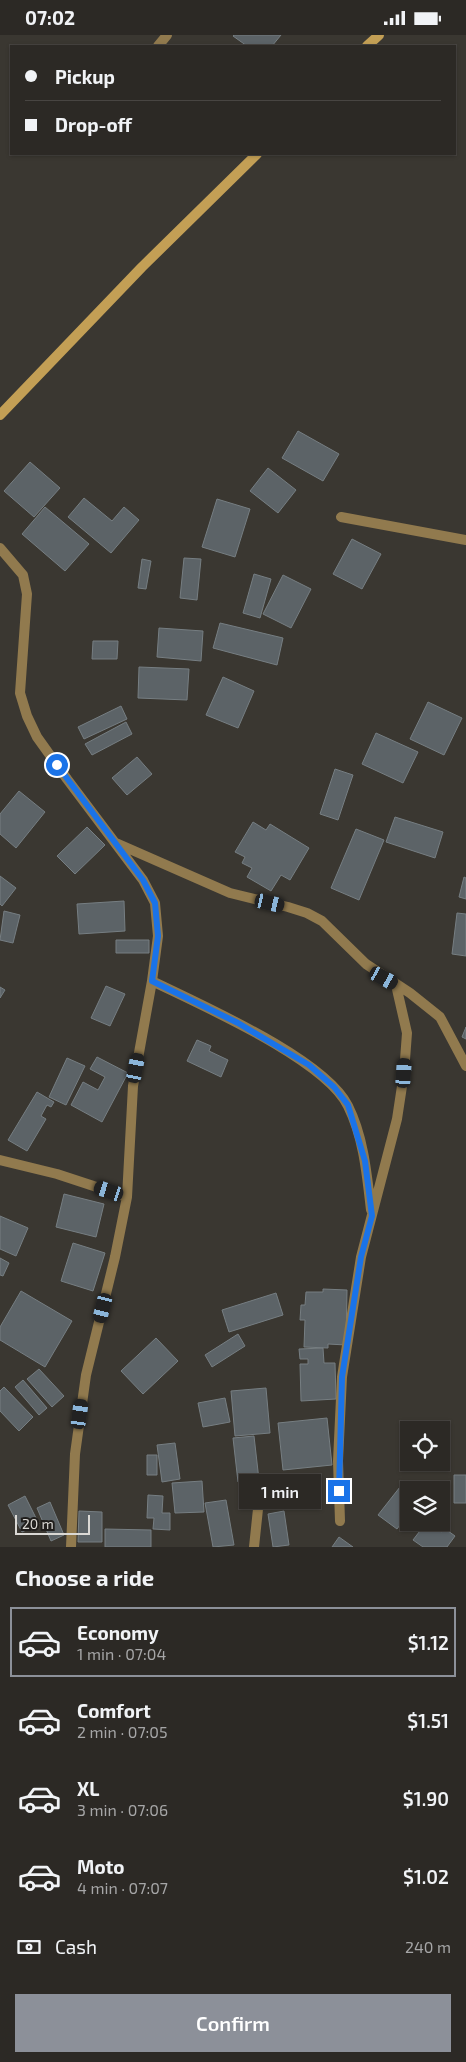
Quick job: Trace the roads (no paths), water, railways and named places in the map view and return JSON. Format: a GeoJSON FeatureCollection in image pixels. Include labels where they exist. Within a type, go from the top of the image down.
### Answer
{"type":"FeatureCollection","features":[{"type":"Feature","properties":{"kind":"main road"},"geometry":{"type":"LineString","coordinates":[[368,45],[379,35]]}},
{"type":"Feature","properties":{"kind":"main road"},"geometry":{"type":"LineString","coordinates":[[0,415],[142,267],[256,155]]}},
{"type":"Feature","properties":{"kind":"street"},"geometry":{"type":"LineString","coordinates":[[159,45],[167,35]]}},
{"type":"Feature","properties":{"kind":"street"},"geometry":{"type":"LineString","coordinates":[[341,517],[466,540]]}},
{"type":"Feature","properties":{"kind":"street"},"geometry":{"type":"LineString","coordinates":[[0,548],[23,575],[27,594],[20,693],[27,717],[37,737],[66,779],[143,880],[155,903],[158,936],[133,1086],[127,1197],[115,1257],[86,1375],[75,1454],[71,1547]]}},
{"type":"Feature","properties":{"kind":"street"},"geometry":{"type":"LineString","coordinates":[[115,843],[230,893],[307,913],[322,921],[366,964],[440,1017],[466,1066]]}},
{"type":"Feature","properties":{"kind":"street"},"geometry":{"type":"LineString","coordinates":[[152,981],[238,1023],[309,1065],[334,1087],[348,1105],[356,1129],[365,1161],[372,1216]]}},
{"type":"Feature","properties":{"kind":"street"},"geometry":{"type":"LineString","coordinates":[[340,1521],[338,1461],[342,1377],[361,1257],[397,1119],[404,1073],[407,1033],[396,985]]}},
{"type":"Feature","properties":{"kind":"street"},"geometry":{"type":"LineString","coordinates":[[0,1160],[56,1174],[127,1197]]}},
{"type":"Feature","properties":{"kind":"street"},"geometry":{"type":"LineString","coordinates":[[254,1547],[260,1490]]}}]}
